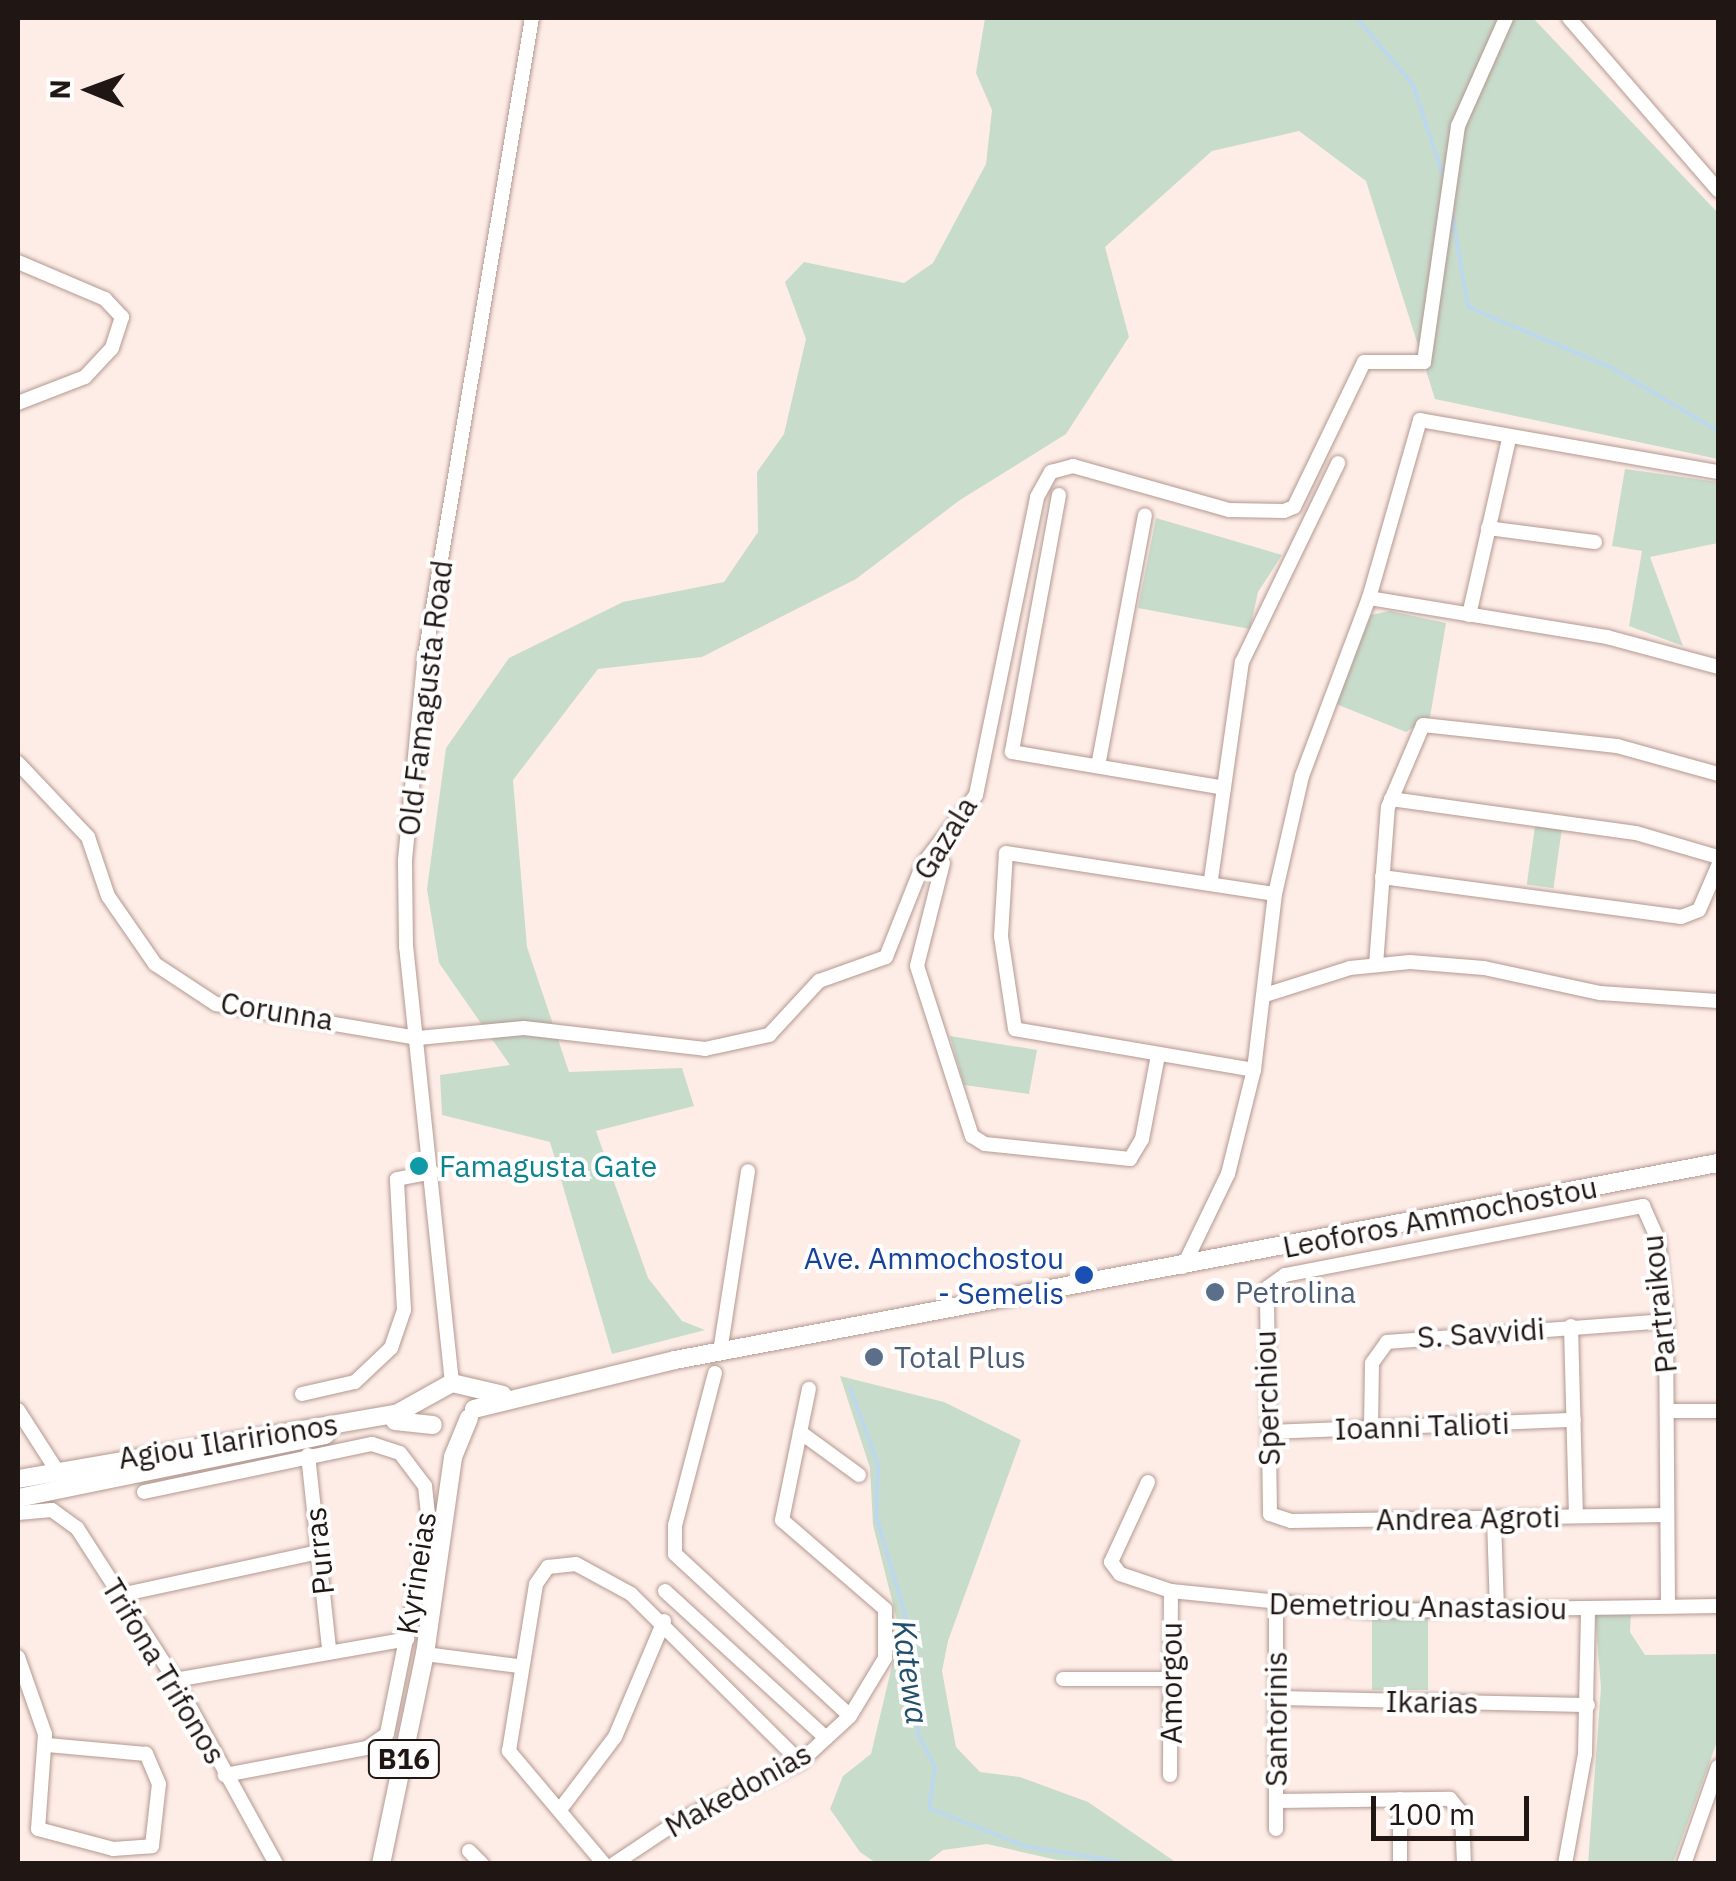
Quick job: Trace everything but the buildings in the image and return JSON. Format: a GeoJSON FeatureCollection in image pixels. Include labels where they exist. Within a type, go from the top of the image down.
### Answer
{"type":"FeatureCollection","features":[{"type":"Feature","properties":{"kind":"main road","name":"Leoforos Ammochostou"},"geometry":{"type":"LineString","coordinates":[[471,1414],[514,1395],[720,1352],[1718,1163]]}},
{"type":"Feature","properties":{"kind":"main road","name":"Leoforos Ammochostou"},"geometry":{"type":"LineString","coordinates":[[459,1384],[514,1395]]}},
{"type":"Feature","properties":{"kind":"main road","name":"Agiou Ilaririonos"},"geometry":{"type":"LineString","coordinates":[[21,1508],[63,1480],[396,1414],[459,1384]]}},
{"type":"Feature","properties":{"kind":"main road"},"geometry":{"type":"LineString","coordinates":[[459,1384],[471,1414]]}},
{"type":"Feature","properties":{"kind":"main road"},"geometry":{"type":"LineString","coordinates":[[434,1426],[435,1394]]}},
{"type":"Feature","properties":{"kind":"main road","name":"Agiou Ilaririonos"},"geometry":{"type":"LineString","coordinates":[[18,1479],[63,1480],[378,1424],[434,1426],[471,1414]]}},
{"type":"Feature","properties":{"kind":"main road","name":"B16"},"geometry":{"type":"LineString","coordinates":[[381,1864],[426,1654],[452,1469],[471,1414]]}},
{"type":"Feature","properties":{"kind":"main road","name":"B16"},"geometry":{"type":"LineString","coordinates":[[434,1426],[452,1469]]}},
{"type":"Feature","properties":{"kind":"street","name":"Old Famagusta Road"},"geometry":{"type":"LineString","coordinates":[[459,1384],[406,947],[412,758],[532,18]]}},
{"type":"Feature","properties":{"kind":"street","name":"Gazala"},"geometry":{"type":"LineString","coordinates":[[418,1038],[524,1028],[704,1049],[770,1035],[819,981],[886,957],[923,864],[976,796],[1037,497],[1051,472],[1072,466],[1230,510],[1294,507],[1364,362],[1424,362],[1458,126],[1506,18]]}},
{"type":"Feature","properties":{"kind":"street"},"geometry":{"type":"LineString","coordinates":[[1569,18],[1718,190]]}},
{"type":"Feature","properties":{"kind":"street"},"geometry":{"type":"LineString","coordinates":[[18,262],[105,299],[122,317],[112,348],[85,377],[18,403]]}},
{"type":"Feature","properties":{"kind":"street"},"geometry":{"type":"LineString","coordinates":[[1183,1266],[1224,1185],[1254,1070],[1276,894],[1302,776],[1370,598],[1420,420],[1509,439],[1718,472]]}},
{"type":"Feature","properties":{"kind":"street"},"geometry":{"type":"LineString","coordinates":[[1468,615],[1509,439]]}},
{"type":"Feature","properties":{"kind":"street"},"geometry":{"type":"LineString","coordinates":[[1211,879],[1234,698],[1256,623],[1338,463]]}},
{"type":"Feature","properties":{"kind":"street"},"geometry":{"type":"LineString","coordinates":[[1058,494],[1012,752],[1224,788]]}},
{"type":"Feature","properties":{"kind":"street"},"geometry":{"type":"LineString","coordinates":[[1098,766],[1145,515]]}},
{"type":"Feature","properties":{"kind":"street"},"geometry":{"type":"LineString","coordinates":[[1488,528],[1595,542]]}},
{"type":"Feature","properties":{"kind":"street"},"geometry":{"type":"LineString","coordinates":[[1370,598],[1606,636],[1718,666]]}},
{"type":"Feature","properties":{"kind":"street"},"geometry":{"type":"LineString","coordinates":[[1376,965],[1391,798],[1423,725],[1617,746],[1718,774]]}},
{"type":"Feature","properties":{"kind":"street","name":"Corunna"},"geometry":{"type":"LineString","coordinates":[[18,763],[88,837],[108,896],[170,979],[216,1004],[418,1038]]}},
{"type":"Feature","properties":{"kind":"street"},"geometry":{"type":"LineString","coordinates":[[1391,798],[1636,833],[1718,858]]}},
{"type":"Feature","properties":{"kind":"street"},"geometry":{"type":"LineString","coordinates":[[1254,1070],[1016,1029],[1001,936],[1006,854],[1211,879],[1276,894]]}},
{"type":"Feature","properties":{"kind":"street"},"geometry":{"type":"LineString","coordinates":[[944,863],[917,966],[977,1140],[1130,1159],[1142,1139],[1158,1055]]}},
{"type":"Feature","properties":{"kind":"street"},"geometry":{"type":"LineString","coordinates":[[1382,877],[1681,917],[1699,910],[1718,866]]}},
{"type":"Feature","properties":{"kind":"street"},"geometry":{"type":"LineString","coordinates":[[1265,995],[1287,983],[1376,965],[1484,968],[1600,993],[1718,1001]]}},
{"type":"Feature","properties":{"kind":"street"},"geometry":{"type":"LineString","coordinates":[[720,1352],[748,1171]]}},
{"type":"Feature","properties":{"kind":"street"},"geometry":{"type":"LineString","coordinates":[[302,1394],[354,1382],[391,1348],[404,1310],[397,1179],[432,1172]]}},
{"type":"Feature","properties":{"kind":"street","name":"Partraikou"},"geometry":{"type":"LineString","coordinates":[[1271,1284],[1643,1206],[1658,1239],[1666,1321],[1668,1605]]}},
{"type":"Feature","properties":{"kind":"street","name":"Sperchiou"},"geometry":{"type":"LineString","coordinates":[[1270,1514],[1263,1306],[1271,1284]]}},
{"type":"Feature","properties":{"kind":"street","name":"S. Savvidi"},"geometry":{"type":"LineString","coordinates":[[1372,1427],[1372,1363],[1387,1342],[1666,1321]]}},
{"type":"Feature","properties":{"kind":"street"},"geometry":{"type":"LineString","coordinates":[[1571,1326],[1576,1516]]}},
{"type":"Feature","properties":{"kind":"street"},"geometry":{"type":"LineString","coordinates":[[715,1373],[673,1542],[689,1572],[850,1716]]}},
{"type":"Feature","properties":{"kind":"street"},"geometry":{"type":"LineString","coordinates":[[809,1389],[800,1432],[859,1475]]}},
{"type":"Feature","properties":{"kind":"street"},"geometry":{"type":"LineString","coordinates":[[18,1410],[63,1480]]}},
{"type":"Feature","properties":{"kind":"street"},"geometry":{"type":"LineString","coordinates":[[1668,1412],[1718,1411]]}},
{"type":"Feature","properties":{"kind":"street","name":"Ioanni Talioti"},"geometry":{"type":"LineString","coordinates":[[1270,1432],[1574,1420]]}},
{"type":"Feature","properties":{"kind":"street","name":"Makedonias"},"geometry":{"type":"LineString","coordinates":[[614,1864],[680,1820],[800,1762],[850,1716],[891,1637],[877,1602],[784,1524],[780,1506],[800,1432]]}},
{"type":"Feature","properties":{"kind":"street","name":"Kyrineias"},"geometry":{"type":"LineString","coordinates":[[144,1492],[308,1455],[384,1446],[420,1475],[429,1525],[392,1724],[377,1744],[225,1775]]}},
{"type":"Feature","properties":{"kind":"street","name":"Purras"},"geometry":{"type":"LineString","coordinates":[[308,1455],[329,1647]]}},
{"type":"Feature","properties":{"kind":"street","name":"Demetriou Anastasiou"},"geometry":{"type":"LineString","coordinates":[[1148,1482],[1112,1550],[1120,1574],[1171,1591],[1276,1608],[1718,1606]]}},
{"type":"Feature","properties":{"kind":"street","name":"Trifona Trifonos"},"geometry":{"type":"LineString","coordinates":[[21,1508],[70,1521],[175,1680],[276,1864]]}},
{"type":"Feature","properties":{"kind":"street","name":"Andrea Agroti"},"geometry":{"type":"LineString","coordinates":[[1270,1514],[1291,1521],[1667,1515]]}},
{"type":"Feature","properties":{"kind":"street"},"geometry":{"type":"LineString","coordinates":[[1494,1519],[1497,1610]]}},
{"type":"Feature","properties":{"kind":"street"},"geometry":{"type":"LineString","coordinates":[[120,1594],[319,1552]]}},
{"type":"Feature","properties":{"kind":"street"},"geometry":{"type":"LineString","coordinates":[[604,1864],[562,1808],[510,1756],[519,1666],[536,1584],[554,1564],[604,1578],[664,1622],[800,1762]]}},
{"type":"Feature","properties":{"kind":"street"},"geometry":{"type":"LineString","coordinates":[[665,1591],[826,1738]]}},
{"type":"Feature","properties":{"kind":"street","name":"Amorgou"},"geometry":{"type":"LineString","coordinates":[[1170,1774],[1171,1591]]}},
{"type":"Feature","properties":{"kind":"street","name":"Santorinis"},"geometry":{"type":"LineString","coordinates":[[1276,1608],[1276,1829]]}},
{"type":"Feature","properties":{"kind":"street"},"geometry":{"type":"LineString","coordinates":[[1565,1864],[1588,1705],[1588,1608]]}},
{"type":"Feature","properties":{"kind":"street"},"geometry":{"type":"LineString","coordinates":[[562,1808],[616,1737],[664,1622]]}},
{"type":"Feature","properties":{"kind":"street"},"geometry":{"type":"LineString","coordinates":[[175,1680],[329,1647],[406,1639]]}},
{"type":"Feature","properties":{"kind":"street"},"geometry":{"type":"LineString","coordinates":[[426,1654],[519,1666]]}},
{"type":"Feature","properties":{"kind":"street"},"geometry":{"type":"LineString","coordinates":[[18,1657],[46,1746],[35,1816],[49,1836],[138,1852],[156,1836],[152,1762],[130,1748],[46,1746]]}},
{"type":"Feature","properties":{"kind":"street"},"geometry":{"type":"LineString","coordinates":[[1063,1678],[1170,1678]]}},
{"type":"Feature","properties":{"kind":"street","name":"Ikarias"},"geometry":{"type":"LineString","coordinates":[[1276,1698],[1588,1705]]}},
{"type":"Feature","properties":{"kind":"street"},"geometry":{"type":"LineString","coordinates":[[1684,1864],[1718,1767]]}},
{"type":"Feature","properties":{"kind":"street"},"geometry":{"type":"LineString","coordinates":[[1400,1799],[1400,1864]]}},
{"type":"Feature","properties":{"kind":"street"},"geometry":{"type":"LineString","coordinates":[[1276,1801],[1400,1799],[1457,1803],[1464,1864]]}},
{"type":"Feature","properties":{"kind":"street"},"geometry":{"type":"LineString","coordinates":[[469,1851],[482,1864]]}},
{"type":"Feature","properties":{"kind":"green space"},"geometry":{"type":"Polygon","coordinates":[[[985,18],[1533,18],[1718,213],[1718,459],[1435,399],[1366,181],[1299,131],[1212,151],[1105,247],[1129,337],[1066,434],[960,500],[856,579],[702,657],[598,669],[513,780],[527,947],[569,1072],[682,1068],[694,1106],[596,1131],[648,1278],[682,1321],[705,1330],[612,1354],[550,1142],[442,1115],[440,1075],[510,1065],[439,963],[427,889],[446,748],[509,658],[623,602],[724,582],[758,532],[757,472],[784,434],[806,339],[785,282],[804,262],[904,283],[933,263],[986,164],[992,110],[976,73],[985,18]]]}},
{"type":"Feature","properties":{"kind":"green space"},"geometry":{"type":"Polygon","coordinates":[[[1625,469],[1718,482],[1718,543],[1650,557],[1683,646],[1629,626],[1642,551],[1612,546],[1625,469]]]}},
{"type":"Feature","properties":{"kind":"green space"},"geometry":{"type":"Polygon","coordinates":[[[1156,518],[1282,555],[1258,592],[1250,629],[1138,608],[1156,518]]]}},
{"type":"Feature","properties":{"kind":"green space"},"geometry":{"type":"Polygon","coordinates":[[[1390,611],[1446,623],[1430,717],[1406,732],[1336,704],[1371,615],[1390,611]]]}},
{"type":"Feature","properties":{"kind":"green space"},"geometry":{"type":"Polygon","coordinates":[[[1535,826],[1562,830],[1554,888],[1527,884],[1535,826]]]}},
{"type":"Feature","properties":{"kind":"green space"},"geometry":{"type":"Polygon","coordinates":[[[950,1036],[1037,1050],[1029,1094],[964,1085],[950,1036]]]}},
{"type":"Feature","properties":{"kind":"green space"},"geometry":{"type":"Polygon","coordinates":[[[840,1376],[944,1402],[1021,1440],[948,1641],[942,1671],[956,1747],[980,1772],[1020,1777],[1088,1802],[1177,1863],[1057,1860],[987,1844],[943,1850],[926,1863],[876,1863],[860,1852],[830,1809],[843,1776],[871,1754],[900,1632],[873,1525],[870,1468],[840,1376]]]}},
{"type":"Feature","properties":{"kind":"green space"},"geometry":{"type":"Polygon","coordinates":[[[1631,1611],[1630,1632],[1645,1655],[1718,1654],[1718,1739],[1673,1863],[1588,1864],[1601,1688],[1595,1614],[1631,1611]]]}},
{"type":"Feature","properties":{"kind":"green space"},"geometry":{"type":"Polygon","coordinates":[[[1372,1618],[1428,1618],[1428,1690],[1372,1690],[1372,1618]]]}},
{"type":"Feature","properties":{"kind":"waterway"},"geometry":{"type":"LineString","coordinates":[[1357,18],[1413,85],[1442,172]]}},
{"type":"Feature","properties":{"kind":"waterway"},"geometry":{"type":"LineString","coordinates":[[1452,213],[1468,307],[1612,368],[1718,431]]}},
{"type":"Feature","properties":{"kind":"waterway","name":"Katewa"},"geometry":{"type":"LineString","coordinates":[[850,1388],[878,1464],[876,1515],[905,1614],[918,1734],[935,1768],[929,1808],[1025,1846],[1133,1864]]}},
{"type":"Feature","properties":{"kind":"place","name":"Famagusta Gate"},"geometry":{"type":"Point","coordinates":[419,1166]}},
{"type":"Feature","properties":{"kind":"place","name":"Ave. Ammochostou - Semelis"},"geometry":{"type":"Point","coordinates":[1084,1275]}},
{"type":"Feature","properties":{"kind":"place","name":"Petrolina"},"geometry":{"type":"Point","coordinates":[1215,1292]}},
{"type":"Feature","properties":{"kind":"place","name":"Total Plus"},"geometry":{"type":"Point","coordinates":[874,1357]}}]}
